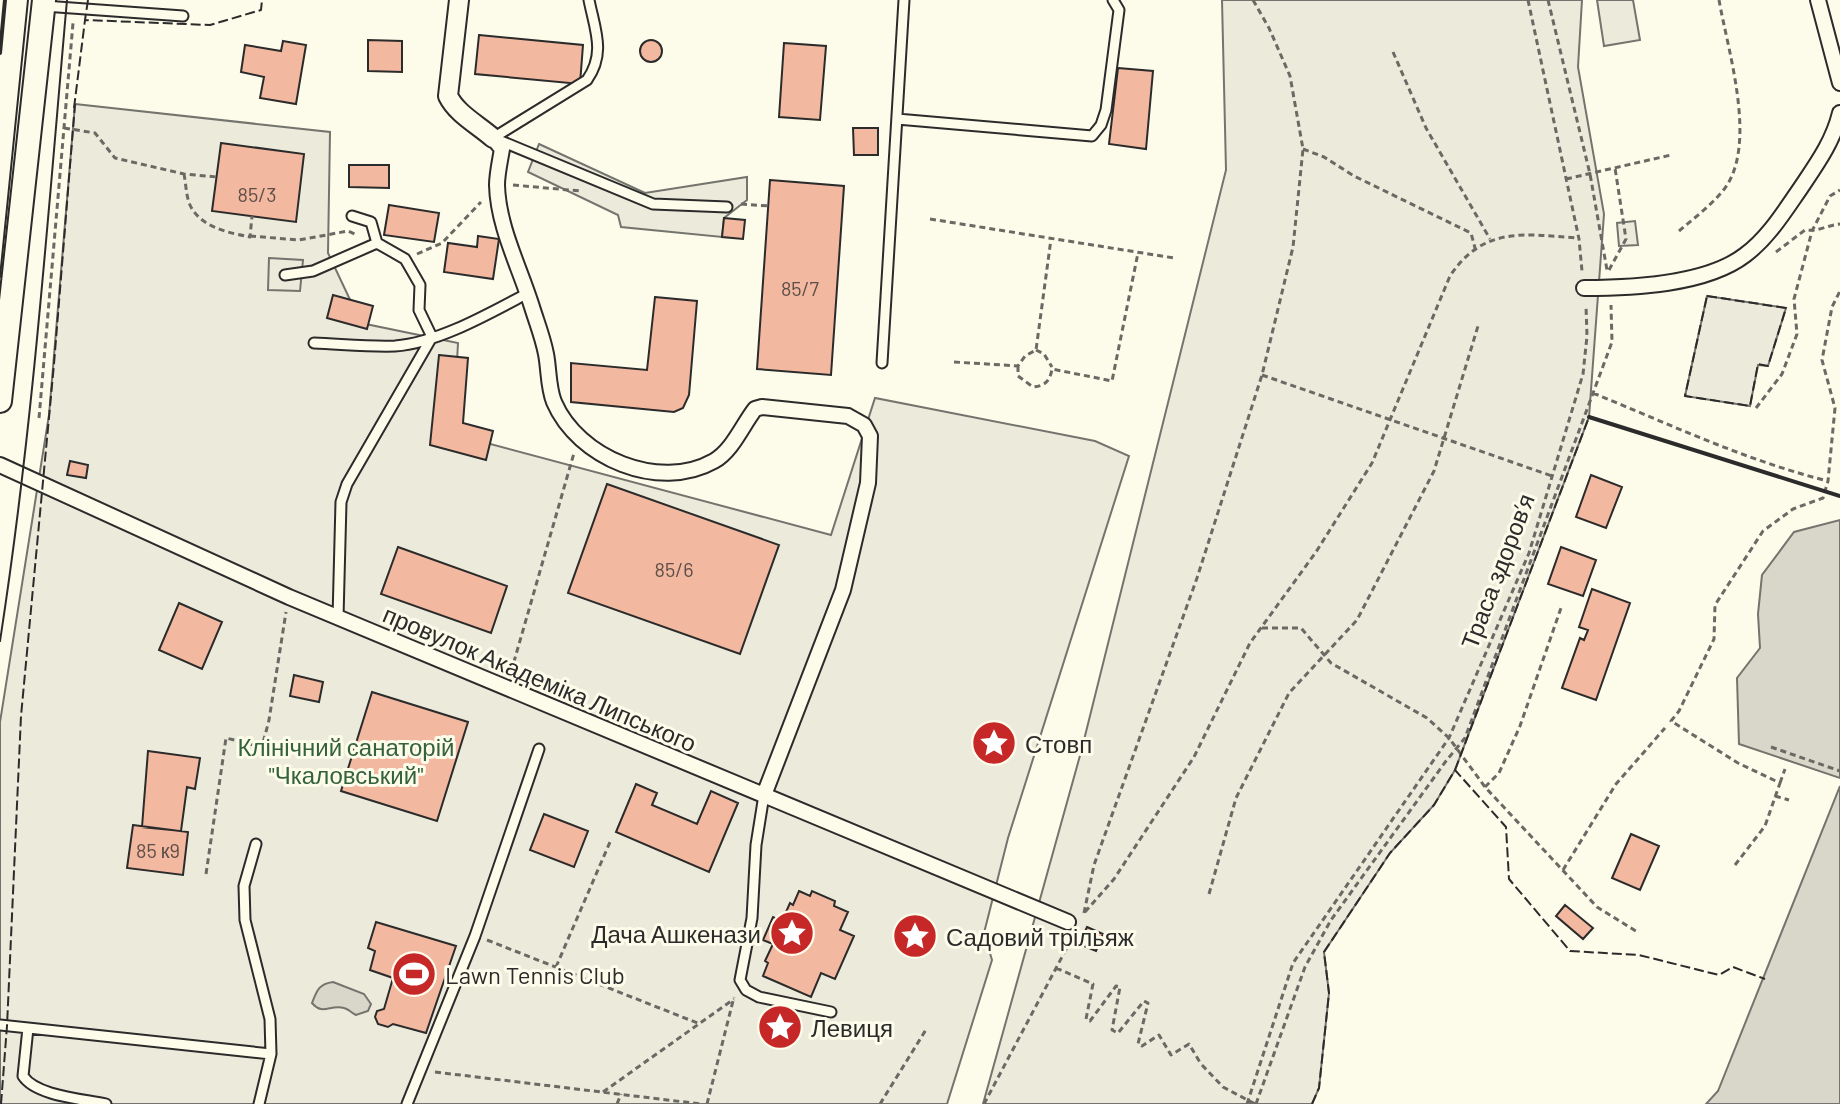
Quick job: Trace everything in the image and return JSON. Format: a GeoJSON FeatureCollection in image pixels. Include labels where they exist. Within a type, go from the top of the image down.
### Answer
{"type":"FeatureCollection","features":[{"type":"Feature","properties":{"kind":"street"},"geometry":{"type":"LineString","coordinates":[[459,0],[448,96],[455,110],[473,120],[502,149],[497,185],[504,226],[546,352],[553,399],[562,415],[580,435],[608,459],[627,467],[654,472],[686,471],[717,460],[755,409],[762,407],[848,416],[864,425],[870,436],[868,483],[843,590],[764,795]]}},
{"type":"Feature","properties":{"kind":"street"},"geometry":{"type":"LineString","coordinates":[[1818,0],[1840,83]]}},
{"type":"Feature","properties":{"kind":"street"},"geometry":{"type":"LineString","coordinates":[[0,401],[44,3]]}},
{"type":"Feature","properties":{"kind":"street"},"geometry":{"type":"LineString","coordinates":[[1584,288],[1656,286],[1725,266],[1746,255],[1773,226],[1825,152],[1840,113]]}},
{"type":"Feature","properties":{"kind":"street","name":"провулок Академіка Липського"},"geometry":{"type":"LineString","coordinates":[[0,465],[289,597],[1074,926]]}},
{"type":"Feature","properties":{"kind":"lane"},"geometry":{"type":"LineString","coordinates":[[493,138],[587,80],[597,67],[599,51],[589,0]]}},
{"type":"Feature","properties":{"kind":"lane"},"geometry":{"type":"LineString","coordinates":[[882,363],[904,0]]}},
{"type":"Feature","properties":{"kind":"lane"},"geometry":{"type":"LineString","coordinates":[[897,119],[1092,136],[1101,125],[1106,110],[1119,10],[1113,0]]}},
{"type":"Feature","properties":{"kind":"lane"},"geometry":{"type":"LineString","coordinates":[[44,3],[183,16]]}},
{"type":"Feature","properties":{"kind":"lane"},"geometry":{"type":"LineString","coordinates":[[493,138],[653,204],[727,207]]}},
{"type":"Feature","properties":{"kind":"lane"},"geometry":{"type":"LineString","coordinates":[[352,216],[371,222],[377,243],[405,259],[420,285],[419,310],[432,337]]}},
{"type":"Feature","properties":{"kind":"lane"},"geometry":{"type":"LineString","coordinates":[[285,275],[313,271],[377,243]]}},
{"type":"Feature","properties":{"kind":"lane"},"geometry":{"type":"LineString","coordinates":[[314,343],[398,346],[432,337],[479,318],[528,293]]}},
{"type":"Feature","properties":{"kind":"lane"},"geometry":{"type":"LineString","coordinates":[[338,618],[341,502],[347,484],[432,337]]}},
{"type":"Feature","properties":{"kind":"lane"},"geometry":{"type":"LineString","coordinates":[[407,1104],[475,936],[539,749]]}},
{"type":"Feature","properties":{"kind":"lane"},"geometry":{"type":"LineString","coordinates":[[764,795],[756,845],[752,918],[740,980],[746,990],[759,997],[831,1012]]}},
{"type":"Feature","properties":{"kind":"lane"},"geometry":{"type":"LineString","coordinates":[[256,844],[244,886],[245,920],[270,1019],[271,1054],[259,1104]]}},
{"type":"Feature","properties":{"kind":"lane"},"geometry":{"type":"LineString","coordinates":[[0,1025],[271,1054]]}},
{"type":"Feature","properties":{"kind":"lane"},"geometry":{"type":"LineString","coordinates":[[28,1028],[23,1076],[26,1081],[39,1090],[106,1104]]}},
{"type":"Feature","properties":{"kind":"path"},"geometry":{"type":"LineString","coordinates":[[1074,926],[1084,913],[1094,865],[1197,578],[1262,375],[1293,247],[1303,149],[1290,76],[1253,0]]}},
{"type":"Feature","properties":{"kind":"path","name":"Траса здоров’я"},"geometry":{"type":"LineString","coordinates":[[1247,1102],[1293,963],[1449,738],[1529,553],[1586,355],[1579,239],[1528,0]]}},
{"type":"Feature","properties":{"kind":"path"},"geometry":{"type":"LineString","coordinates":[[1548,0],[1590,174],[1607,274],[1626,239],[1615,168]]}},
{"type":"Feature","properties":{"kind":"path"},"geometry":{"type":"LineString","coordinates":[[1679,231],[1723,192],[1734,169],[1739,142],[1741,112],[1719,0]]}},
{"type":"Feature","properties":{"kind":"path"},"geometry":{"type":"LineString","coordinates":[[39,418],[74,8]]}},
{"type":"Feature","properties":{"kind":"path"},"geometry":{"type":"LineString","coordinates":[[1393,52],[1426,128],[1490,239]]}},
{"type":"Feature","properties":{"kind":"path"},"geometry":{"type":"LineString","coordinates":[[64,128],[95,133],[115,158],[184,174],[217,177]]}},
{"type":"Feature","properties":{"kind":"path"},"geometry":{"type":"LineString","coordinates":[[1303,149],[1471,233],[1475,248]]}},
{"type":"Feature","properties":{"kind":"path"},"geometry":{"type":"LineString","coordinates":[[1566,179],[1671,155]]}},
{"type":"Feature","properties":{"kind":"path"},"geometry":{"type":"LineString","coordinates":[[184,174],[190,207],[208,225],[228,233],[299,240],[348,231],[377,243]]}},
{"type":"Feature","properties":{"kind":"path"},"geometry":{"type":"LineString","coordinates":[[405,259],[442,243],[497,185],[591,192]]}},
{"type":"Feature","properties":{"kind":"path"},"geometry":{"type":"LineString","coordinates":[[1756,408],[1782,374],[1797,334],[1794,299],[1812,231],[1830,196],[1840,190]]}},
{"type":"Feature","properties":{"kind":"path"},"geometry":{"type":"LineString","coordinates":[[739,204],[769,206]]}},
{"type":"Feature","properties":{"kind":"path"},"geometry":{"type":"LineString","coordinates":[[250,236],[252,216]]}},
{"type":"Feature","properties":{"kind":"path"},"geometry":{"type":"LineString","coordinates":[[930,219],[1174,258]]}},
{"type":"Feature","properties":{"kind":"path"},"geometry":{"type":"LineString","coordinates":[[1770,257],[1805,230],[1840,224]]}},
{"type":"Feature","properties":{"kind":"path"},"geometry":{"type":"LineString","coordinates":[[984,1104],[1056,968],[1074,926],[1114,879],[1194,757],[1250,643],[1316,552],[1364,476],[1391,420],[1450,276],[1461,259],[1490,239],[1517,235],[1579,239]]}},
{"type":"Feature","properties":{"kind":"path"},"geometry":{"type":"LineString","coordinates":[[1036,350],[1051,239]]}},
{"type":"Feature","properties":{"kind":"path"},"geometry":{"type":"LineString","coordinates":[[1052,369],[1112,381],[1138,253]]}},
{"type":"Feature","properties":{"kind":"path"},"geometry":{"type":"LineString","coordinates":[[1056,968],[1093,984],[1086,1019],[1090,1021],[1116,986],[1120,987],[1112,1030],[1118,1033],[1144,1001],[1148,1003],[1138,1044],[1142,1046],[1159,1035],[1171,1055],[1189,1044],[1223,1087],[1256,1104],[1305,967],[1324,932],[1465,738],[1612,342],[1610,288]]}},
{"type":"Feature","properties":{"kind":"path"},"geometry":{"type":"LineString","coordinates":[[1780,783],[1738,763],[1671,721],[1679,711],[1714,639],[1715,605],[1763,531],[1793,509],[1823,498],[1828,481],[1835,408],[1822,360],[1832,307],[1840,291]]}},
{"type":"Feature","properties":{"kind":"path"},"geometry":{"type":"LineString","coordinates":[[1209,894],[1236,798],[1289,693],[1357,620],[1434,471],[1478,326]]}},
{"type":"Feature","properties":{"kind":"path"},"geometry":{"type":"LineString","coordinates":[[1036,350],[1044,354],[1052,369],[1051,378],[1042,387],[1033,387],[1018,376],[1018,366],[1025,356],[1036,350]]}},
{"type":"Feature","properties":{"kind":"path"},"geometry":{"type":"LineString","coordinates":[[954,362],[1018,366]]}},
{"type":"Feature","properties":{"kind":"path"},"geometry":{"type":"LineString","coordinates":[[1262,375],[1552,476]]}},
{"type":"Feature","properties":{"kind":"path"},"geometry":{"type":"LineString","coordinates":[[1593,393],[1707,440],[1798,474],[1828,481]]}},
{"type":"Feature","properties":{"kind":"path"},"geometry":{"type":"LineString","coordinates":[[506,688],[580,435]]}},
{"type":"Feature","properties":{"kind":"path"},"geometry":{"type":"LineString","coordinates":[[206,874],[226,738],[262,747],[289,597]]}},
{"type":"Feature","properties":{"kind":"path"},"geometry":{"type":"LineString","coordinates":[[1485,787],[1499,773],[1520,726],[1561,608]]}},
{"type":"Feature","properties":{"kind":"path"},"geometry":{"type":"LineString","coordinates":[[1261,628],[1301,628],[1331,663],[1427,718],[1449,738],[1485,787],[1597,907],[1639,933]]}},
{"type":"Feature","properties":{"kind":"path"},"geometry":{"type":"LineString","coordinates":[[1563,870],[1616,784],[1665,728]]}},
{"type":"Feature","properties":{"kind":"path"},"geometry":{"type":"LineString","coordinates":[[1771,747],[1840,771]]}},
{"type":"Feature","properties":{"kind":"path"},"geometry":{"type":"LineString","coordinates":[[1735,865],[1765,826],[1785,769]]}},
{"type":"Feature","properties":{"kind":"path"},"geometry":{"type":"LineString","coordinates":[[1775,796],[1789,800]]}},
{"type":"Feature","properties":{"kind":"path"},"geometry":{"type":"LineString","coordinates":[[556,967],[610,842]]}},
{"type":"Feature","properties":{"kind":"path"},"geometry":{"type":"LineString","coordinates":[[475,936],[700,1024]]}},
{"type":"Feature","properties":{"kind":"path"},"geometry":{"type":"LineString","coordinates":[[707,1104],[735,991]]}},
{"type":"Feature","properties":{"kind":"path"},"geometry":{"type":"LineString","coordinates":[[602,1092],[734,999]]}},
{"type":"Feature","properties":{"kind":"path"},"geometry":{"type":"LineString","coordinates":[[880,1104],[927,1028]]}},
{"type":"Feature","properties":{"kind":"path"},"geometry":{"type":"LineString","coordinates":[[420,1071],[701,1104]]}},
{"type":"Feature","properties":{"kind":"path"},"geometry":{"type":"LineString","coordinates":[[617,1104],[621,1094]]}},
{"type":"Feature","properties":{"kind":"green space"},"geometry":{"type":"Polygon","coordinates":[[[1222,0],[1582,0],[1578,67],[1604,214],[1589,417],[1455,770],[1434,805],[1390,853],[1324,952],[1329,993],[1319,1088],[1312,1104],[983,1104],[1081,752],[1226,170],[1222,0]]]}},
{"type":"Feature","properties":{"kind":"green space"},"geometry":{"type":"Polygon","coordinates":[[[1597,0],[1633,0],[1640,40],[1604,46],[1597,0]]]}},
{"type":"Feature","properties":{"kind":"green space","name":"Клінічний санаторій \"Чкаловський\""},"geometry":{"type":"Polygon","coordinates":[[[75,104],[330,132],[328,253],[361,323],[458,343],[453,434],[831,535],[875,398],[1095,441],[1129,456],[1008,838],[984,933],[992,960],[947,1104],[0,1104],[0,722],[49,415],[75,104]]]}},
{"type":"Feature","properties":{"kind":"green space"},"geometry":{"type":"Polygon","coordinates":[[[1635,221],[1638,245],[1619,246],[1617,223],[1635,221]]]}},
{"type":"Feature","properties":{"kind":"green space"},"geometry":{"type":"Polygon","coordinates":[[[1707,296],[1786,308],[1768,366],[1758,365],[1750,406],[1685,396],[1707,296]]]}},
{"type":"Feature","properties":{"kind":"shaded area"},"geometry":{"type":"Polygon","coordinates":[[[539,144],[645,193],[747,177],[747,200],[724,218],[722,237],[621,227],[618,215],[528,172],[539,144]]]}},
{"type":"Feature","properties":{"kind":"shaded area"},"geometry":{"type":"Polygon","coordinates":[[[269,258],[303,260],[300,291],[268,290],[269,258]]]}},
{"type":"Feature","properties":{"kind":"shaded area"},"geometry":{"type":"Polygon","coordinates":[[[1840,520],[1840,778],[1739,744],[1737,678],[1760,648],[1758,614],[1762,575],[1794,532],[1840,520]]]}},
{"type":"Feature","properties":{"kind":"shaded area"},"geometry":{"type":"Polygon","coordinates":[[[1840,786],[1840,1104],[1706,1104],[1718,1091],[1840,786]]]}},
{"type":"Feature","properties":{"kind":"shaded area"},"geometry":{"type":"Polygon","coordinates":[[[333,982],[364,994],[371,1004],[368,1011],[356,1015],[344,1008],[316,1007],[312,1003],[317,991],[333,982]]]}},
{"type":"Feature","properties":{"kind":"building"},"geometry":{"type":"Polygon","coordinates":[[[479,35],[583,45],[580,84],[475,74],[479,35]]]}},
{"type":"Feature","properties":{"kind":"building"},"geometry":{"type":"Polygon","coordinates":[[[368,40],[402,41],[402,72],[368,71],[368,40]]]}},
{"type":"Feature","properties":{"kind":"building"},"geometry":{"type":"Polygon","coordinates":[[[651,40],[659,43],[662,51],[659,59],[651,62],[643,59],[640,51],[643,43],[651,40]]]}},
{"type":"Feature","properties":{"kind":"building"},"geometry":{"type":"Polygon","coordinates":[[[283,41],[306,45],[296,104],[260,98],[264,77],[241,72],[245,45],[281,51],[283,41]]]}},
{"type":"Feature","properties":{"kind":"building"},"geometry":{"type":"Polygon","coordinates":[[[784,43],[826,46],[820,120],[779,117],[784,43]]]}},
{"type":"Feature","properties":{"kind":"building"},"geometry":{"type":"Polygon","coordinates":[[[1118,68],[1153,71],[1146,149],[1109,144],[1118,68]]]}},
{"type":"Feature","properties":{"kind":"building"},"geometry":{"type":"Polygon","coordinates":[[[853,128],[878,128],[878,155],[854,155],[853,128]]]}},
{"type":"Feature","properties":{"kind":"building"},"geometry":{"type":"Polygon","coordinates":[[[221,143],[304,154],[296,222],[212,211],[221,143]]]}},
{"type":"Feature","properties":{"kind":"building"},"geometry":{"type":"Polygon","coordinates":[[[349,165],[389,165],[389,188],[349,187],[349,165]]]}},
{"type":"Feature","properties":{"kind":"building"},"geometry":{"type":"Polygon","coordinates":[[[770,180],[844,186],[831,375],[757,369],[770,180]]]}},
{"type":"Feature","properties":{"kind":"building"},"geometry":{"type":"Polygon","coordinates":[[[389,205],[439,213],[434,242],[384,235],[389,205]]]}},
{"type":"Feature","properties":{"kind":"building"},"geometry":{"type":"Polygon","coordinates":[[[724,218],[745,220],[743,239],[722,237],[724,218]]]}},
{"type":"Feature","properties":{"kind":"building"},"geometry":{"type":"Polygon","coordinates":[[[478,236],[499,239],[493,279],[444,272],[448,243],[477,247],[478,236]]]}},
{"type":"Feature","properties":{"kind":"building"},"geometry":{"type":"Polygon","coordinates":[[[333,295],[373,306],[367,329],[327,318],[333,295]]]}},
{"type":"Feature","properties":{"kind":"building"},"geometry":{"type":"Polygon","coordinates":[[[655,297],[697,301],[689,395],[683,408],[674,412],[571,402],[571,363],[647,370],[655,297]]]}},
{"type":"Feature","properties":{"kind":"building"},"geometry":{"type":"Polygon","coordinates":[[[439,355],[468,358],[463,423],[493,431],[486,460],[430,445],[439,355]]]}},
{"type":"Feature","properties":{"kind":"building"},"geometry":{"type":"Polygon","coordinates":[[[70,461],[88,465],[86,478],[67,475],[70,461]]]}},
{"type":"Feature","properties":{"kind":"building"},"geometry":{"type":"Polygon","coordinates":[[[1591,475],[1622,487],[1606,528],[1576,517],[1591,475]]]}},
{"type":"Feature","properties":{"kind":"building"},"geometry":{"type":"Polygon","coordinates":[[[607,484],[779,545],[740,654],[568,593],[607,484]]]}},
{"type":"Feature","properties":{"kind":"building"},"geometry":{"type":"Polygon","coordinates":[[[398,547],[507,586],[491,633],[381,594],[398,547]]]}},
{"type":"Feature","properties":{"kind":"building"},"geometry":{"type":"Polygon","coordinates":[[[1561,547],[1596,560],[1583,596],[1548,584],[1561,547]]]}},
{"type":"Feature","properties":{"kind":"building"},"geometry":{"type":"Polygon","coordinates":[[[1592,589],[1630,603],[1596,700],[1562,688],[1580,638],[1584,640],[1588,630],[1579,627],[1592,589]]]}},
{"type":"Feature","properties":{"kind":"building"},"geometry":{"type":"Polygon","coordinates":[[[179,603],[222,622],[202,669],[159,650],[179,603]]]}},
{"type":"Feature","properties":{"kind":"building"},"geometry":{"type":"Polygon","coordinates":[[[294,675],[323,682],[319,702],[290,696],[294,675]]]}},
{"type":"Feature","properties":{"kind":"building"},"geometry":{"type":"Polygon","coordinates":[[[372,692],[468,722],[437,821],[341,791],[372,692]]]}},
{"type":"Feature","properties":{"kind":"building"},"geometry":{"type":"Polygon","coordinates":[[[148,751],[200,758],[195,789],[187,787],[181,831],[142,827],[148,751]]]}},
{"type":"Feature","properties":{"kind":"building"},"geometry":{"type":"Polygon","coordinates":[[[636,784],[657,793],[652,805],[697,824],[711,791],[738,803],[709,872],[616,832],[636,784]]]}},
{"type":"Feature","properties":{"kind":"building"},"geometry":{"type":"Polygon","coordinates":[[[544,814],[588,831],[574,867],[530,850],[544,814]]]}},
{"type":"Feature","properties":{"kind":"building"},"geometry":{"type":"Polygon","coordinates":[[[133,825],[188,832],[183,875],[127,868],[133,825]]]}},
{"type":"Feature","properties":{"kind":"building"},"geometry":{"type":"Polygon","coordinates":[[[1631,834],[1659,846],[1640,890],[1612,878],[1631,834]]]}},
{"type":"Feature","properties":{"kind":"building"},"geometry":{"type":"Polygon","coordinates":[[[799,891],[810,896],[812,891],[835,901],[834,906],[848,912],[840,930],[854,936],[835,979],[821,973],[811,997],[763,976],[768,963],[765,961],[773,944],[763,940],[773,917],[782,921],[799,891]]]}},
{"type":"Feature","properties":{"kind":"building"},"geometry":{"type":"Polygon","coordinates":[[[1565,905],[1593,928],[1583,939],[1556,916],[1565,905]]]}},
{"type":"Feature","properties":{"kind":"building","name":"Lawn Tennis Club"},"geometry":{"type":"Polygon","coordinates":[[[376,922],[456,946],[426,1033],[393,1024],[388,1027],[378,1024],[375,1017],[377,1011],[384,1009],[393,978],[370,970],[375,951],[368,948],[376,922]]]}},
{"type":"Feature","properties":{"kind":"building"},"geometry":{"type":"Polygon","coordinates":[[[1087,927],[1103,934],[1096,951],[1079,944],[1087,927]]]}},
{"type":"Feature","properties":{"kind":"tram line"},"geometry":{"type":"LineString","coordinates":[[0,277],[28,0]]}},
{"type":"Feature","properties":{"kind":"tram line"},"geometry":{"type":"LineString","coordinates":[[0,641],[31,401],[67,0]]}},
{"type":"Feature","properties":{"kind":"fence"},"geometry":{"type":"LineString","coordinates":[[88,0],[85,20],[210,25],[261,10],[262,0]]}},
{"type":"Feature","properties":{"kind":"fence"},"geometry":{"type":"LineString","coordinates":[[74,108],[85,20]]}},
{"type":"Feature","properties":{"kind":"fence"},"geometry":{"type":"LineString","coordinates":[[1,1104],[21,716],[75,104]]}},
{"type":"Feature","properties":{"kind":"fence"},"geometry":{"type":"LineString","coordinates":[[1707,296],[1786,308],[1768,366],[1758,364],[1750,406],[1685,396],[1707,296]]}},
{"type":"Feature","properties":{"kind":"fence"},"geometry":{"type":"LineString","coordinates":[[1455,770],[1589,417]]}},
{"type":"Feature","properties":{"kind":"fence"},"geometry":{"type":"LineString","coordinates":[[1312,1104],[1319,1088],[1329,993],[1324,952],[1390,853],[1434,805],[1455,770],[1506,827],[1509,879],[1570,951],[1639,955],[1719,975],[1733,967],[1765,979]]}},
{"type":"Feature","properties":{"kind":"wall"},"geometry":{"type":"LineString","coordinates":[[0,53],[5,0]]}},
{"type":"Feature","properties":{"kind":"wall"},"geometry":{"type":"LineString","coordinates":[[1589,417],[1840,496]]}},
{"type":"Feature","properties":{"kind":"place","name":"Стовп"},"geometry":{"type":"Point","coordinates":[994,743]}},
{"type":"Feature","properties":{"kind":"place","name":"Дача Ашкенази"},"geometry":{"type":"Point","coordinates":[792,933]}},
{"type":"Feature","properties":{"kind":"place","name":"Садовий трільяж"},"geometry":{"type":"Point","coordinates":[915,936]}},
{"type":"Feature","properties":{"kind":"place","name":"Lawn Tennis Club"},"geometry":{"type":"Point","coordinates":[414,974]}},
{"type":"Feature","properties":{"kind":"place","name":"Левиця"},"geometry":{"type":"Point","coordinates":[780,1027]}}]}
